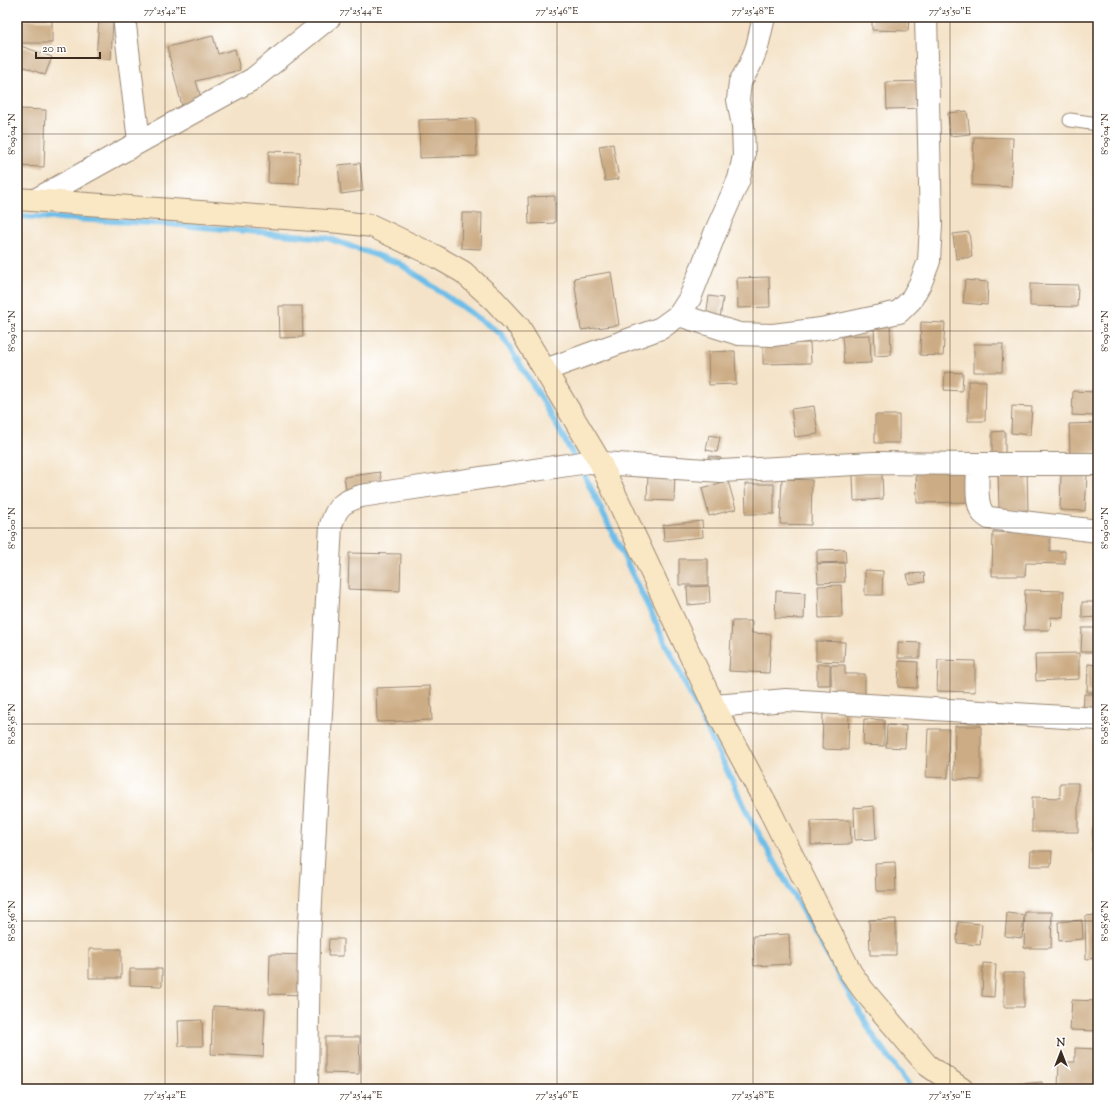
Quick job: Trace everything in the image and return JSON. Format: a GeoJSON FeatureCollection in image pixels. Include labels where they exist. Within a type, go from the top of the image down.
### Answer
{"type":"FeatureCollection","features":[{"type":"Feature","properties":{"kind":"street"},"geometry":{"type":"LineString","coordinates":[[124,17],[139,141],[137,143]]}},
{"type":"Feature","properties":{"kind":"street"},"geometry":{"type":"LineString","coordinates":[[26,199],[137,143],[253,79],[330,17]]}},
{"type":"Feature","properties":{"kind":"street"},"geometry":{"type":"LineString","coordinates":[[545,370],[661,328],[679,315],[690,298],[716,231],[739,179],[744,156],[743,126],[738,100],[740,82],[750,65],[757,46],[764,17]]}},
{"type":"Feature","properties":{"kind":"street"},"geometry":{"type":"LineString","coordinates":[[679,315],[739,334],[772,335],[821,329],[899,312],[911,300],[921,282],[929,261],[931,224],[926,17]]}},
{"type":"Feature","properties":{"kind":"street"},"geometry":{"type":"LineString","coordinates":[[26,199],[325,221],[372,226],[435,256],[463,272],[494,300],[519,327],[545,370],[586,463],[771,813],[851,973],[864,991],[927,1065],[962,1089]]}},
{"type":"Feature","properties":{"kind":"street"},"geometry":{"type":"LineString","coordinates":[[307,1089],[310,939],[331,525],[334,513],[340,506],[348,500],[361,496],[586,463],[721,471],[874,463],[1098,464]]}},
{"type":"Feature","properties":{"kind":"street"},"geometry":{"type":"LineString","coordinates":[[978,464],[978,497],[980,507],[982,513],[989,518],[1098,531]]}},
{"type":"Feature","properties":{"kind":"street"},"geometry":{"type":"LineString","coordinates":[[714,706],[786,700],[1098,719]]}},
{"type":"Feature","properties":{"kind":"lane"},"geometry":{"type":"LineString","coordinates":[[1070,120],[1098,124]]}},
{"type":"Feature","properties":{"kind":"building"},"geometry":{"type":"Polygon","coordinates":[[[872,17],[909,17],[908,31],[872,30],[872,17]]]}},
{"type":"Feature","properties":{"kind":"building"},"geometry":{"type":"Polygon","coordinates":[[[17,20],[52,20],[52,43],[17,43],[17,20]]]}},
{"type":"Feature","properties":{"kind":"building"},"geometry":{"type":"Polygon","coordinates":[[[99,20],[113,21],[111,59],[96,58],[99,20]]]}},
{"type":"Feature","properties":{"kind":"building"},"geometry":{"type":"Polygon","coordinates":[[[213,36],[218,54],[235,49],[240,70],[196,81],[202,101],[182,106],[167,47],[213,36]]]}},
{"type":"Feature","properties":{"kind":"building"},"geometry":{"type":"Polygon","coordinates":[[[21,46],[52,57],[45,75],[17,64],[17,57],[21,46]]]}},
{"type":"Feature","properties":{"kind":"building"},"geometry":{"type":"Polygon","coordinates":[[[927,81],[928,108],[887,109],[886,82],[927,81]]]}},
{"type":"Feature","properties":{"kind":"building"},"geometry":{"type":"Polygon","coordinates":[[[19,109],[46,110],[44,167],[17,166],[19,109]]]}},
{"type":"Feature","properties":{"kind":"building"},"geometry":{"type":"Polygon","coordinates":[[[967,111],[970,134],[950,136],[948,113],[967,111]]]}},
{"type":"Feature","properties":{"kind":"building"},"geometry":{"type":"Polygon","coordinates":[[[475,118],[477,156],[420,158],[419,120],[475,118]]]}},
{"type":"Feature","properties":{"kind":"building"},"geometry":{"type":"Polygon","coordinates":[[[974,137],[1013,138],[1011,187],[972,185],[974,137]]]}},
{"type":"Feature","properties":{"kind":"building"},"geometry":{"type":"Polygon","coordinates":[[[613,144],[619,179],[605,181],[599,146],[613,144]]]}},
{"type":"Feature","properties":{"kind":"building"},"geometry":{"type":"Polygon","coordinates":[[[269,151],[300,152],[299,184],[268,183],[269,151]]]}},
{"type":"Feature","properties":{"kind":"building"},"geometry":{"type":"Polygon","coordinates":[[[360,163],[363,191],[341,194],[338,165],[360,163]]]}},
{"type":"Feature","properties":{"kind":"building"},"geometry":{"type":"Polygon","coordinates":[[[555,196],[555,223],[529,224],[528,197],[555,196]]]}},
{"type":"Feature","properties":{"kind":"building"},"geometry":{"type":"Polygon","coordinates":[[[462,213],[482,213],[481,249],[461,248],[462,213]]]}},
{"type":"Feature","properties":{"kind":"building"},"geometry":{"type":"Polygon","coordinates":[[[969,232],[972,257],[956,259],[953,234],[969,232]]]}},
{"type":"Feature","properties":{"kind":"building"},"geometry":{"type":"Polygon","coordinates":[[[611,272],[619,325],[581,330],[574,278],[611,272]]]}},
{"type":"Feature","properties":{"kind":"building"},"geometry":{"type":"Polygon","coordinates":[[[769,277],[770,307],[738,308],[737,278],[769,277]]]}},
{"type":"Feature","properties":{"kind":"building"},"geometry":{"type":"Polygon","coordinates":[[[965,280],[988,282],[987,305],[963,303],[965,280]]]}},
{"type":"Feature","properties":{"kind":"building"},"geometry":{"type":"Polygon","coordinates":[[[1030,284],[1078,285],[1077,307],[1030,306],[1030,284]]]}},
{"type":"Feature","properties":{"kind":"building"},"geometry":{"type":"Polygon","coordinates":[[[709,296],[723,298],[720,319],[706,317],[709,296]]]}},
{"type":"Feature","properties":{"kind":"building"},"geometry":{"type":"Polygon","coordinates":[[[279,306],[302,306],[303,337],[280,338],[279,306]]]}},
{"type":"Feature","properties":{"kind":"building"},"geometry":{"type":"Polygon","coordinates":[[[874,322],[890,322],[891,355],[875,356],[874,322]]]}},
{"type":"Feature","properties":{"kind":"building"},"geometry":{"type":"Polygon","coordinates":[[[921,322],[945,323],[943,356],[920,355],[921,322]]]}},
{"type":"Feature","properties":{"kind":"building"},"geometry":{"type":"Polygon","coordinates":[[[870,335],[871,363],[844,364],[842,336],[870,335]]]}},
{"type":"Feature","properties":{"kind":"building"},"geometry":{"type":"Polygon","coordinates":[[[810,343],[811,363],[763,364],[763,344],[810,343]]]}},
{"type":"Feature","properties":{"kind":"building"},"geometry":{"type":"Polygon","coordinates":[[[974,344],[1003,344],[1002,372],[974,372],[974,344]]]}},
{"type":"Feature","properties":{"kind":"building"},"geometry":{"type":"Polygon","coordinates":[[[735,351],[736,384],[709,385],[708,352],[735,351]]]}},
{"type":"Feature","properties":{"kind":"building"},"geometry":{"type":"Polygon","coordinates":[[[945,372],[963,373],[962,391],[944,390],[945,372]]]}},
{"type":"Feature","properties":{"kind":"building"},"geometry":{"type":"Polygon","coordinates":[[[968,381],[986,381],[985,421],[968,421],[968,381]]]}},
{"type":"Feature","properties":{"kind":"building"},"geometry":{"type":"Polygon","coordinates":[[[1073,391],[1096,392],[1095,416],[1072,415],[1073,391]]]}},
{"type":"Feature","properties":{"kind":"building"},"geometry":{"type":"Polygon","coordinates":[[[814,406],[818,434],[795,437],[791,409],[814,406]]]}},
{"type":"Feature","properties":{"kind":"building"},"geometry":{"type":"Polygon","coordinates":[[[1012,406],[1032,407],[1030,435],[1011,433],[1012,406]]]}},
{"type":"Feature","properties":{"kind":"building"},"geometry":{"type":"Polygon","coordinates":[[[875,415],[899,415],[899,443],[875,443],[875,415]]]}},
{"type":"Feature","properties":{"kind":"building"},"geometry":{"type":"Polygon","coordinates":[[[1098,423],[1098,453],[1070,454],[1069,424],[1098,423]]]}},
{"type":"Feature","properties":{"kind":"building"},"geometry":{"type":"Polygon","coordinates":[[[1005,431],[1005,458],[992,458],[992,432],[1005,431]]]}},
{"type":"Feature","properties":{"kind":"building"},"geometry":{"type":"Polygon","coordinates":[[[709,435],[720,437],[717,452],[706,450],[709,435]]]}},
{"type":"Feature","properties":{"kind":"building"},"geometry":{"type":"Polygon","coordinates":[[[709,456],[721,458],[718,472],[706,470],[709,456]]]}},
{"type":"Feature","properties":{"kind":"building"},"geometry":{"type":"Polygon","coordinates":[[[969,467],[970,502],[917,503],[916,468],[969,467]]]}},
{"type":"Feature","properties":{"kind":"building"},"geometry":{"type":"Polygon","coordinates":[[[998,470],[1027,470],[1028,510],[999,511],[998,470]]]}},
{"type":"Feature","properties":{"kind":"building"},"geometry":{"type":"Polygon","coordinates":[[[380,472],[383,489],[347,495],[344,477],[380,472]]]}},
{"type":"Feature","properties":{"kind":"building"},"geometry":{"type":"Polygon","coordinates":[[[648,473],[675,474],[674,501],[647,500],[648,473]]]}},
{"type":"Feature","properties":{"kind":"building"},"geometry":{"type":"Polygon","coordinates":[[[882,474],[883,499],[854,501],[853,475],[882,474]]]}},
{"type":"Feature","properties":{"kind":"building"},"geometry":{"type":"Polygon","coordinates":[[[1061,474],[1087,475],[1085,511],[1060,510],[1061,474]]]}},
{"type":"Feature","properties":{"kind":"building"},"geometry":{"type":"Polygon","coordinates":[[[782,479],[812,480],[811,525],[780,524],[782,479]]]}},
{"type":"Feature","properties":{"kind":"building"},"geometry":{"type":"Polygon","coordinates":[[[728,481],[736,509],[709,516],[702,488],[728,481]]]}},
{"type":"Feature","properties":{"kind":"building"},"geometry":{"type":"Polygon","coordinates":[[[745,484],[774,484],[774,514],[746,514],[745,484]]]}},
{"type":"Feature","properties":{"kind":"building"},"geometry":{"type":"Polygon","coordinates":[[[702,521],[703,537],[664,541],[663,525],[702,521]]]}},
{"type":"Feature","properties":{"kind":"building"},"geometry":{"type":"Polygon","coordinates":[[[993,532],[1050,534],[1050,551],[1065,551],[1065,564],[1026,563],[1025,576],[992,576],[993,532]]]}},
{"type":"Feature","properties":{"kind":"building"},"geometry":{"type":"Polygon","coordinates":[[[845,549],[846,562],[817,563],[817,550],[845,549]]]}},
{"type":"Feature","properties":{"kind":"building"},"geometry":{"type":"Polygon","coordinates":[[[349,553],[401,554],[400,591],[348,589],[349,553]]]}},
{"type":"Feature","properties":{"kind":"building"},"geometry":{"type":"Polygon","coordinates":[[[679,559],[708,559],[708,585],[679,585],[679,559]]]}},
{"type":"Feature","properties":{"kind":"building"},"geometry":{"type":"Polygon","coordinates":[[[844,563],[845,582],[818,583],[817,564],[844,563]]]}},
{"type":"Feature","properties":{"kind":"building"},"geometry":{"type":"Polygon","coordinates":[[[865,570],[883,571],[882,595],[865,595],[865,570]]]}},
{"type":"Feature","properties":{"kind":"building"},"geometry":{"type":"Polygon","coordinates":[[[924,573],[925,582],[909,584],[907,574],[924,573]]]}},
{"type":"Feature","properties":{"kind":"building"},"geometry":{"type":"Polygon","coordinates":[[[841,585],[842,617],[819,618],[818,586],[841,585]]]}},
{"type":"Feature","properties":{"kind":"building"},"geometry":{"type":"Polygon","coordinates":[[[709,586],[710,603],[688,605],[687,587],[709,586]]]}},
{"type":"Feature","properties":{"kind":"building"},"geometry":{"type":"Polygon","coordinates":[[[1025,590],[1064,591],[1063,618],[1051,617],[1050,630],[1024,630],[1025,590]]]}},
{"type":"Feature","properties":{"kind":"building"},"geometry":{"type":"Polygon","coordinates":[[[776,591],[805,593],[804,619],[775,618],[776,591]]]}},
{"type":"Feature","properties":{"kind":"building"},"geometry":{"type":"Polygon","coordinates":[[[1082,602],[1098,602],[1098,617],[1082,618],[1082,602]]]}},
{"type":"Feature","properties":{"kind":"building"},"geometry":{"type":"Polygon","coordinates":[[[732,621],[752,621],[752,633],[771,634],[769,673],[729,671],[732,621]]]}},
{"type":"Feature","properties":{"kind":"building"},"geometry":{"type":"Polygon","coordinates":[[[1082,628],[1098,628],[1098,652],[1081,652],[1082,628]]]}},
{"type":"Feature","properties":{"kind":"building"},"geometry":{"type":"Polygon","coordinates":[[[816,641],[845,642],[844,662],[816,661],[816,641]]]}},
{"type":"Feature","properties":{"kind":"building"},"geometry":{"type":"Polygon","coordinates":[[[898,642],[920,643],[920,658],[898,658],[898,642]]]}},
{"type":"Feature","properties":{"kind":"building"},"geometry":{"type":"Polygon","coordinates":[[[1079,653],[1079,679],[1036,681],[1035,654],[1079,653]]]}},
{"type":"Feature","properties":{"kind":"building"},"geometry":{"type":"Polygon","coordinates":[[[938,660],[975,661],[975,692],[937,691],[938,660]]]}},
{"type":"Feature","properties":{"kind":"building"},"geometry":{"type":"Polygon","coordinates":[[[899,661],[918,662],[917,688],[898,687],[899,661]]]}},
{"type":"Feature","properties":{"kind":"building"},"geometry":{"type":"Polygon","coordinates":[[[817,664],[830,664],[830,685],[817,685],[817,664]]]}},
{"type":"Feature","properties":{"kind":"building"},"geometry":{"type":"Polygon","coordinates":[[[1088,664],[1098,665],[1098,692],[1087,692],[1088,664]]]}},
{"type":"Feature","properties":{"kind":"building"},"geometry":{"type":"Polygon","coordinates":[[[831,665],[845,665],[845,674],[865,674],[865,696],[831,696],[831,665]]]}},
{"type":"Feature","properties":{"kind":"building"},"geometry":{"type":"Polygon","coordinates":[[[430,686],[432,720],[377,722],[376,688],[430,686]]]}},
{"type":"Feature","properties":{"kind":"building"},"geometry":{"type":"Polygon","coordinates":[[[1084,694],[1098,694],[1098,716],[1083,715],[1084,694]]]}},
{"type":"Feature","properties":{"kind":"building"},"geometry":{"type":"Polygon","coordinates":[[[823,713],[849,713],[848,750],[822,749],[823,713]]]}},
{"type":"Feature","properties":{"kind":"building"},"geometry":{"type":"Polygon","coordinates":[[[864,719],[884,720],[884,746],[863,745],[864,719]]]}},
{"type":"Feature","properties":{"kind":"building"},"geometry":{"type":"Polygon","coordinates":[[[887,725],[906,726],[905,748],[886,747],[887,725]]]}},
{"type":"Feature","properties":{"kind":"building"},"geometry":{"type":"Polygon","coordinates":[[[955,726],[981,726],[981,780],[954,779],[955,726]]]}},
{"type":"Feature","properties":{"kind":"building"},"geometry":{"type":"Polygon","coordinates":[[[928,729],[949,729],[948,778],[926,777],[928,729]]]}},
{"type":"Feature","properties":{"kind":"building"},"geometry":{"type":"Polygon","coordinates":[[[1060,783],[1078,783],[1078,832],[1032,832],[1032,797],[1060,798],[1060,783]]]}},
{"type":"Feature","properties":{"kind":"building"},"geometry":{"type":"Polygon","coordinates":[[[874,806],[876,839],[855,840],[854,808],[874,806]]]}},
{"type":"Feature","properties":{"kind":"building"},"geometry":{"type":"Polygon","coordinates":[[[850,820],[851,844],[811,845],[811,821],[850,820]]]}},
{"type":"Feature","properties":{"kind":"building"},"geometry":{"type":"Polygon","coordinates":[[[1093,828],[1098,829],[1098,853],[1093,853],[1093,828]]]}},
{"type":"Feature","properties":{"kind":"building"},"geometry":{"type":"Polygon","coordinates":[[[1031,851],[1052,851],[1051,866],[1030,866],[1031,851]]]}},
{"type":"Feature","properties":{"kind":"building"},"geometry":{"type":"Polygon","coordinates":[[[895,862],[896,891],[876,891],[875,863],[895,862]]]}},
{"type":"Feature","properties":{"kind":"building"},"geometry":{"type":"Polygon","coordinates":[[[1025,912],[1052,912],[1051,948],[1024,948],[1025,912]]]}},
{"type":"Feature","properties":{"kind":"building"},"geometry":{"type":"Polygon","coordinates":[[[1007,913],[1024,915],[1022,938],[1005,936],[1007,913]]]}},
{"type":"Feature","properties":{"kind":"building"},"geometry":{"type":"Polygon","coordinates":[[[1098,915],[1098,958],[1086,959],[1085,916],[1098,915]]]}},
{"type":"Feature","properties":{"kind":"building"},"geometry":{"type":"Polygon","coordinates":[[[896,919],[896,955],[870,955],[869,920],[896,919]]]}},
{"type":"Feature","properties":{"kind":"building"},"geometry":{"type":"Polygon","coordinates":[[[1082,920],[1083,939],[1059,941],[1058,922],[1082,920]]]}},
{"type":"Feature","properties":{"kind":"building"},"geometry":{"type":"Polygon","coordinates":[[[958,922],[982,924],[980,945],[957,943],[958,922]]]}},
{"type":"Feature","properties":{"kind":"building"},"geometry":{"type":"Polygon","coordinates":[[[789,934],[790,964],[754,966],[753,936],[789,934]]]}},
{"type":"Feature","properties":{"kind":"building"},"geometry":{"type":"Polygon","coordinates":[[[329,939],[343,939],[343,956],[328,956],[329,939]]]}},
{"type":"Feature","properties":{"kind":"building"},"geometry":{"type":"Polygon","coordinates":[[[89,949],[121,949],[121,978],[89,978],[89,949]]]}},
{"type":"Feature","properties":{"kind":"building"},"geometry":{"type":"Polygon","coordinates":[[[270,954],[308,955],[307,995],[269,994],[270,954]]]}},
{"type":"Feature","properties":{"kind":"building"},"geometry":{"type":"Polygon","coordinates":[[[983,963],[996,964],[994,997],[982,996],[983,963]]]}},
{"type":"Feature","properties":{"kind":"building"},"geometry":{"type":"Polygon","coordinates":[[[130,969],[162,969],[162,986],[130,985],[130,969]]]}},
{"type":"Feature","properties":{"kind":"building"},"geometry":{"type":"Polygon","coordinates":[[[1004,973],[1024,973],[1024,1007],[1004,1007],[1004,973]]]}},
{"type":"Feature","properties":{"kind":"building"},"geometry":{"type":"Polygon","coordinates":[[[1072,1000],[1098,1001],[1098,1031],[1070,1030],[1072,1000]]]}},
{"type":"Feature","properties":{"kind":"building"},"geometry":{"type":"Polygon","coordinates":[[[213,1006],[265,1009],[263,1057],[211,1054],[213,1006]]]}},
{"type":"Feature","properties":{"kind":"building"},"geometry":{"type":"Polygon","coordinates":[[[202,1020],[203,1046],[179,1046],[178,1021],[202,1020]]]}},
{"type":"Feature","properties":{"kind":"building"},"geometry":{"type":"Polygon","coordinates":[[[325,1037],[360,1037],[359,1074],[325,1073],[325,1037]]]}},
{"type":"Feature","properties":{"kind":"building"},"geometry":{"type":"Polygon","coordinates":[[[1075,1048],[1098,1049],[1098,1089],[1058,1088],[1059,1062],[1075,1062],[1075,1048]]]}},
{"type":"Feature","properties":{"kind":"building"},"geometry":{"type":"Polygon","coordinates":[[[1042,1082],[1043,1089],[1022,1089],[1021,1084],[1042,1082]]]}},
{"type":"Feature","properties":{"kind":"waterway"},"geometry":{"type":"LineString","coordinates":[[17,216],[169,224],[327,238],[399,263],[501,334],[546,406],[587,480],[751,820],[875,1039],[912,1089]]}}]}
